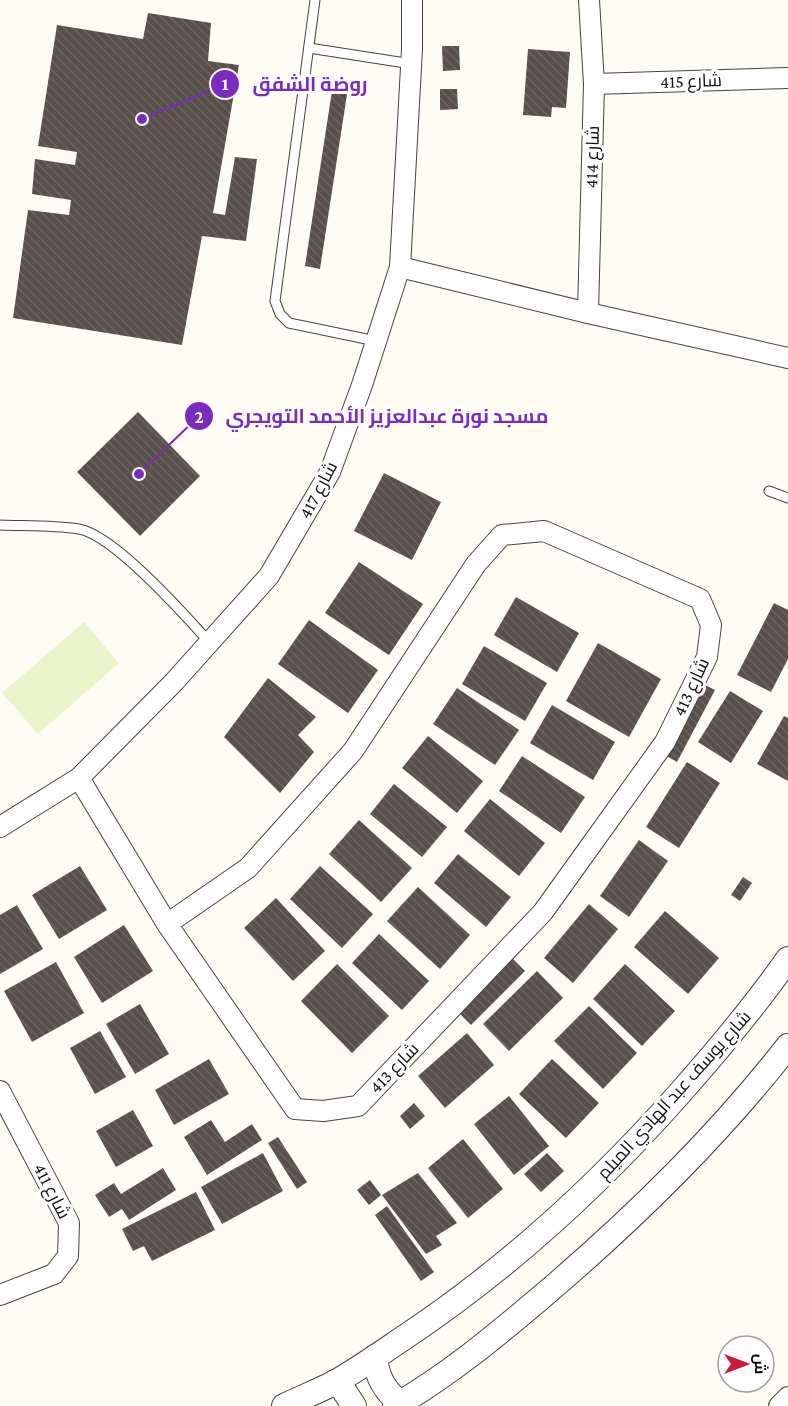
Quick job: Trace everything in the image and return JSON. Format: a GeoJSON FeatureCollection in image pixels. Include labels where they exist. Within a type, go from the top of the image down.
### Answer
{"type":"FeatureCollection","features":[{"type":"Feature","properties":{"kind":"street","name":"شارع 417"},"geometry":{"type":"LineString","coordinates":[[0,827],[79,778],[174,682],[269,576],[330,472],[362,385],[400,267],[412,64],[412,0]]}},
{"type":"Feature","properties":{"kind":"street","name":"شارع 414"},"geometry":{"type":"LineString","coordinates":[[588,313],[594,84],[589,0]]}},
{"type":"Feature","properties":{"kind":"street","name":"شارع 415"},"geometry":{"type":"LineString","coordinates":[[594,84],[788,78]]}},
{"type":"Feature","properties":{"kind":"street"},"geometry":{"type":"LineString","coordinates":[[400,267],[588,313],[788,358]]}},
{"type":"Feature","properties":{"kind":"street","name":"شارع 413"},"geometry":{"type":"LineString","coordinates":[[79,778],[167,924],[295,1109],[323,1110],[358,1106],[543,912],[665,742],[707,657],[711,625],[700,599],[544,531],[502,534],[476,564],[353,751],[248,868],[167,924]]}},
{"type":"Feature","properties":{"kind":"street","name":"شارع يوسف عبد الهادي الميلم"},"geometry":{"type":"LineString","coordinates":[[284,1406],[335,1382],[427,1322],[485,1280],[543,1231],[652,1125],[742,1020],[788,959]]}},
{"type":"Feature","properties":{"kind":"street"},"geometry":{"type":"LineString","coordinates":[[375,1357],[376,1368],[384,1388],[398,1405],[453,1368],[496,1335],[609,1239],[696,1154],[788,1046]]}},
{"type":"Feature","properties":{"kind":"street","name":"شارع 411"},"geometry":{"type":"LineString","coordinates":[[0,1091],[69,1223],[68,1256],[54,1274],[0,1295]]}},
{"type":"Feature","properties":{"kind":"street"},"geometry":{"type":"LineString","coordinates":[[335,1382],[343,1389],[354,1406]]}},
{"type":"Feature","properties":{"kind":"street"},"geometry":{"type":"LineString","coordinates":[[779,1406],[788,1397]]}},
{"type":"Feature","properties":{"kind":"lane"},"geometry":{"type":"LineString","coordinates":[[315,0],[275,301],[280,314],[289,323],[376,341]]}},
{"type":"Feature","properties":{"kind":"lane"},"geometry":{"type":"LineString","coordinates":[[309,48],[412,64]]}},
{"type":"Feature","properties":{"kind":"lane"},"geometry":{"type":"LineString","coordinates":[[770,491],[788,498]]}},
{"type":"Feature","properties":{"kind":"lane"},"geometry":{"type":"LineString","coordinates":[[0,525],[80,529],[106,540],[178,607],[210,643]]}},
{"type":"Feature","properties":{"kind":"green space"},"geometry":{"type":"Polygon","coordinates":[[[84,622],[119,663],[38,734],[2,693],[84,622]]]}},
{"type":"Feature","properties":{"kind":"building"},"geometry":{"type":"Polygon","coordinates":[[[148,13],[211,23],[208,61],[239,65],[213,213],[225,215],[235,157],[257,159],[246,241],[202,236],[182,345],[13,318],[28,210],[69,215],[71,200],[32,194],[35,159],[75,165],[77,152],[38,146],[57,25],[143,39],[148,13]]]}},
{"type":"Feature","properties":{"kind":"building"},"geometry":{"type":"Polygon","coordinates":[[[442,46],[459,46],[460,70],[443,71],[442,46]]]}},
{"type":"Feature","properties":{"kind":"building"},"geometry":{"type":"Polygon","coordinates":[[[528,49],[570,52],[566,108],[552,107],[551,117],[523,115],[528,49]]]}},
{"type":"Feature","properties":{"kind":"building"},"geometry":{"type":"Polygon","coordinates":[[[334,78],[348,88],[320,269],[305,266],[334,78]]]}},
{"type":"Feature","properties":{"kind":"building"},"geometry":{"type":"Polygon","coordinates":[[[440,89],[457,89],[458,109],[440,110],[440,89]]]}},
{"type":"Feature","properties":{"kind":"building"},"geometry":{"type":"Polygon","coordinates":[[[138,412],[200,476],[140,536],[77,472],[138,412]]]}},
{"type":"Feature","properties":{"kind":"building"},"geometry":{"type":"Polygon","coordinates":[[[384,473],[441,502],[412,560],[354,531],[384,473]]]}},
{"type":"Feature","properties":{"kind":"building"},"geometry":{"type":"Polygon","coordinates":[[[359,562],[423,604],[389,655],[325,613],[359,562]]]}},
{"type":"Feature","properties":{"kind":"building"},"geometry":{"type":"Polygon","coordinates":[[[516,597],[579,633],[557,672],[494,635],[516,597]]]}},
{"type":"Feature","properties":{"kind":"building"},"geometry":{"type":"Polygon","coordinates":[[[774,603],[788,610],[788,659],[771,692],[737,675],[774,603]]]}},
{"type":"Feature","properties":{"kind":"building"},"geometry":{"type":"Polygon","coordinates":[[[309,620],[378,670],[348,713],[278,664],[309,620]]]}},
{"type":"Feature","properties":{"kind":"building"},"geometry":{"type":"Polygon","coordinates":[[[598,643],[661,679],[629,737],[566,701],[598,643]]]}},
{"type":"Feature","properties":{"kind":"building"},"geometry":{"type":"Polygon","coordinates":[[[484,646],[547,683],[525,721],[462,684],[484,646]]]}},
{"type":"Feature","properties":{"kind":"building"},"geometry":{"type":"Polygon","coordinates":[[[268,678],[316,717],[298,735],[314,752],[280,793],[224,737],[268,678]]]}},
{"type":"Feature","properties":{"kind":"building"},"geometry":{"type":"Polygon","coordinates":[[[703,684],[715,690],[677,762],[665,755],[703,684]]]}},
{"type":"Feature","properties":{"kind":"building"},"geometry":{"type":"Polygon","coordinates":[[[457,688],[519,730],[495,765],[433,724],[457,688]]]}},
{"type":"Feature","properties":{"kind":"building"},"geometry":{"type":"Polygon","coordinates":[[[730,691],[763,711],[731,763],[698,742],[730,691]]]}},
{"type":"Feature","properties":{"kind":"building"},"geometry":{"type":"Polygon","coordinates":[[[552,705],[615,742],[593,780],[530,743],[552,705]]]}},
{"type":"Feature","properties":{"kind":"building"},"geometry":{"type":"Polygon","coordinates":[[[784,716],[788,718],[788,781],[757,764],[784,716]]]}},
{"type":"Feature","properties":{"kind":"building"},"geometry":{"type":"Polygon","coordinates":[[[428,736],[483,781],[457,813],[402,768],[428,736]]]}},
{"type":"Feature","properties":{"kind":"building"},"geometry":{"type":"Polygon","coordinates":[[[522,756],[585,797],[561,833],[499,791],[522,756]]]}},
{"type":"Feature","properties":{"kind":"building"},"geometry":{"type":"Polygon","coordinates":[[[687,762],[720,783],[679,848],[646,827],[687,762]]]}},
{"type":"Feature","properties":{"kind":"building"},"geometry":{"type":"Polygon","coordinates":[[[394,784],[447,827],[422,857],[370,814],[394,784]]]}},
{"type":"Feature","properties":{"kind":"building"},"geometry":{"type":"Polygon","coordinates":[[[490,799],[545,843],[519,876],[464,831],[490,799]]]}},
{"type":"Feature","properties":{"kind":"building"},"geometry":{"type":"Polygon","coordinates":[[[359,820],[412,868],[381,902],[329,854],[359,820]]]}},
{"type":"Feature","properties":{"kind":"building"},"geometry":{"type":"Polygon","coordinates":[[[639,840],[668,861],[629,917],[600,896],[639,840]]]}},
{"type":"Feature","properties":{"kind":"building"},"geometry":{"type":"Polygon","coordinates":[[[458,854],[511,897],[486,927],[434,883],[458,854]]]}},
{"type":"Feature","properties":{"kind":"building"},"geometry":{"type":"Polygon","coordinates":[[[80,866],[107,910],[59,939],[32,895],[80,866]]]}},
{"type":"Feature","properties":{"kind":"building"},"geometry":{"type":"Polygon","coordinates":[[[320,866],[373,914],[342,948],[290,899],[320,866]]]}},
{"type":"Feature","properties":{"kind":"building"},"geometry":{"type":"Polygon","coordinates":[[[743,877],[752,883],[740,901],[731,895],[743,877]]]}},
{"type":"Feature","properties":{"kind":"building"},"geometry":{"type":"Polygon","coordinates":[[[418,887],[470,935],[440,969],[387,921],[418,887]]]}},
{"type":"Feature","properties":{"kind":"building"},"geometry":{"type":"Polygon","coordinates":[[[276,898],[325,951],[293,981],[244,928],[276,898]]]}},
{"type":"Feature","properties":{"kind":"building"},"geometry":{"type":"Polygon","coordinates":[[[589,904],[618,929],[573,983],[544,958],[589,904]]]}},
{"type":"Feature","properties":{"kind":"building"},"geometry":{"type":"Polygon","coordinates":[[[17,905],[43,949],[0,974],[0,915],[17,905]]]}},
{"type":"Feature","properties":{"kind":"building"},"geometry":{"type":"Polygon","coordinates":[[[665,911],[719,958],[688,994],[634,947],[665,911]]]}},
{"type":"Feature","properties":{"kind":"building"},"geometry":{"type":"Polygon","coordinates":[[[124,925],[153,971],[102,1003],[74,957],[124,925]]]}},
{"type":"Feature","properties":{"kind":"building"},"geometry":{"type":"Polygon","coordinates":[[[379,934],[429,981],[402,1010],[352,963],[379,934]]]}},
{"type":"Feature","properties":{"kind":"building"},"geometry":{"type":"Polygon","coordinates":[[[512,958],[525,971],[471,1025],[458,1012],[512,958]]]}},
{"type":"Feature","properties":{"kind":"building"},"geometry":{"type":"Polygon","coordinates":[[[56,962],[84,1013],[32,1042],[4,991],[56,962]]]}},
{"type":"Feature","properties":{"kind":"building"},"geometry":{"type":"Polygon","coordinates":[[[337,964],[389,1016],[352,1053],[301,1001],[337,964]]]}},
{"type":"Feature","properties":{"kind":"building"},"geometry":{"type":"Polygon","coordinates":[[[625,964],[675,1011],[642,1046],[593,999],[625,964]]]}},
{"type":"Feature","properties":{"kind":"building"},"geometry":{"type":"Polygon","coordinates":[[[537,971],[563,998],[509,1051],[483,1024],[537,971]]]}},
{"type":"Feature","properties":{"kind":"building"},"geometry":{"type":"Polygon","coordinates":[[[140,1004],[169,1054],[135,1074],[106,1024],[140,1004]]]}},
{"type":"Feature","properties":{"kind":"building"},"geometry":{"type":"Polygon","coordinates":[[[589,1006],[637,1053],[603,1089],[554,1041],[589,1006]]]}},
{"type":"Feature","properties":{"kind":"building"},"geometry":{"type":"Polygon","coordinates":[[[100,1031],[126,1077],[95,1094],[70,1048],[100,1031]]]}},
{"type":"Feature","properties":{"kind":"building"},"geometry":{"type":"Polygon","coordinates":[[[467,1033],[494,1065],[445,1108],[418,1076],[467,1033]]]}},
{"type":"Feature","properties":{"kind":"building"},"geometry":{"type":"Polygon","coordinates":[[[209,1059],[229,1094],[174,1125],[155,1090],[209,1059]]]}},
{"type":"Feature","properties":{"kind":"building"},"geometry":{"type":"Polygon","coordinates":[[[552,1059],[599,1103],[566,1138],[519,1094],[552,1059]]]}},
{"type":"Feature","properties":{"kind":"building"},"geometry":{"type":"Polygon","coordinates":[[[509,1096],[549,1146],[514,1175],[474,1124],[509,1096]]]}},
{"type":"Feature","properties":{"kind":"building"},"geometry":{"type":"Polygon","coordinates":[[[414,1103],[425,1116],[410,1129],[400,1116],[414,1103]]]}},
{"type":"Feature","properties":{"kind":"building"},"geometry":{"type":"Polygon","coordinates":[[[133,1110],[153,1146],[116,1167],[96,1131],[133,1110]]]}},
{"type":"Feature","properties":{"kind":"building"},"geometry":{"type":"Polygon","coordinates":[[[211,1120],[225,1142],[252,1124],[262,1140],[207,1175],[184,1137],[211,1120]]]}},
{"type":"Feature","properties":{"kind":"building"},"geometry":{"type":"Polygon","coordinates":[[[278,1137],[307,1182],[297,1189],[268,1143],[278,1137]]]}},
{"type":"Feature","properties":{"kind":"building"},"geometry":{"type":"Polygon","coordinates":[[[463,1139],[503,1189],[468,1218],[428,1168],[463,1139]]]}},
{"type":"Feature","properties":{"kind":"building"},"geometry":{"type":"Polygon","coordinates":[[[263,1153],[283,1191],[222,1224],[201,1187],[263,1153]]]}},
{"type":"Feature","properties":{"kind":"building"},"geometry":{"type":"Polygon","coordinates":[[[547,1153],[564,1171],[541,1192],[524,1174],[547,1153]]]}},
{"type":"Feature","properties":{"kind":"building"},"geometry":{"type":"Polygon","coordinates":[[[163,1168],[176,1190],[129,1220],[122,1209],[109,1217],[95,1195],[114,1183],[121,1194],[163,1168]]]}},
{"type":"Feature","properties":{"kind":"building"},"geometry":{"type":"Polygon","coordinates":[[[418,1173],[457,1223],[436,1236],[442,1245],[426,1254],[382,1195],[418,1173]]]}},
{"type":"Feature","properties":{"kind":"building"},"geometry":{"type":"Polygon","coordinates":[[[370,1180],[381,1195],[369,1205],[357,1190],[370,1180]]]}},
{"type":"Feature","properties":{"kind":"building"},"geometry":{"type":"Polygon","coordinates":[[[196,1192],[215,1230],[152,1261],[144,1246],[133,1251],[122,1229],[196,1192]]]}},
{"type":"Feature","properties":{"kind":"building"},"geometry":{"type":"Polygon","coordinates":[[[387,1206],[434,1272],[421,1281],[375,1215],[387,1206]]]}},
{"type":"Feature","properties":{"kind":"place","name":"روضة الشفق"},"geometry":{"type":"Point","coordinates":[142,119]}},
{"type":"Feature","properties":{"kind":"place","name":"مسجد نورة عبدالعزيز الأحمد التويجري"},"geometry":{"type":"Point","coordinates":[139,474]}}]}
